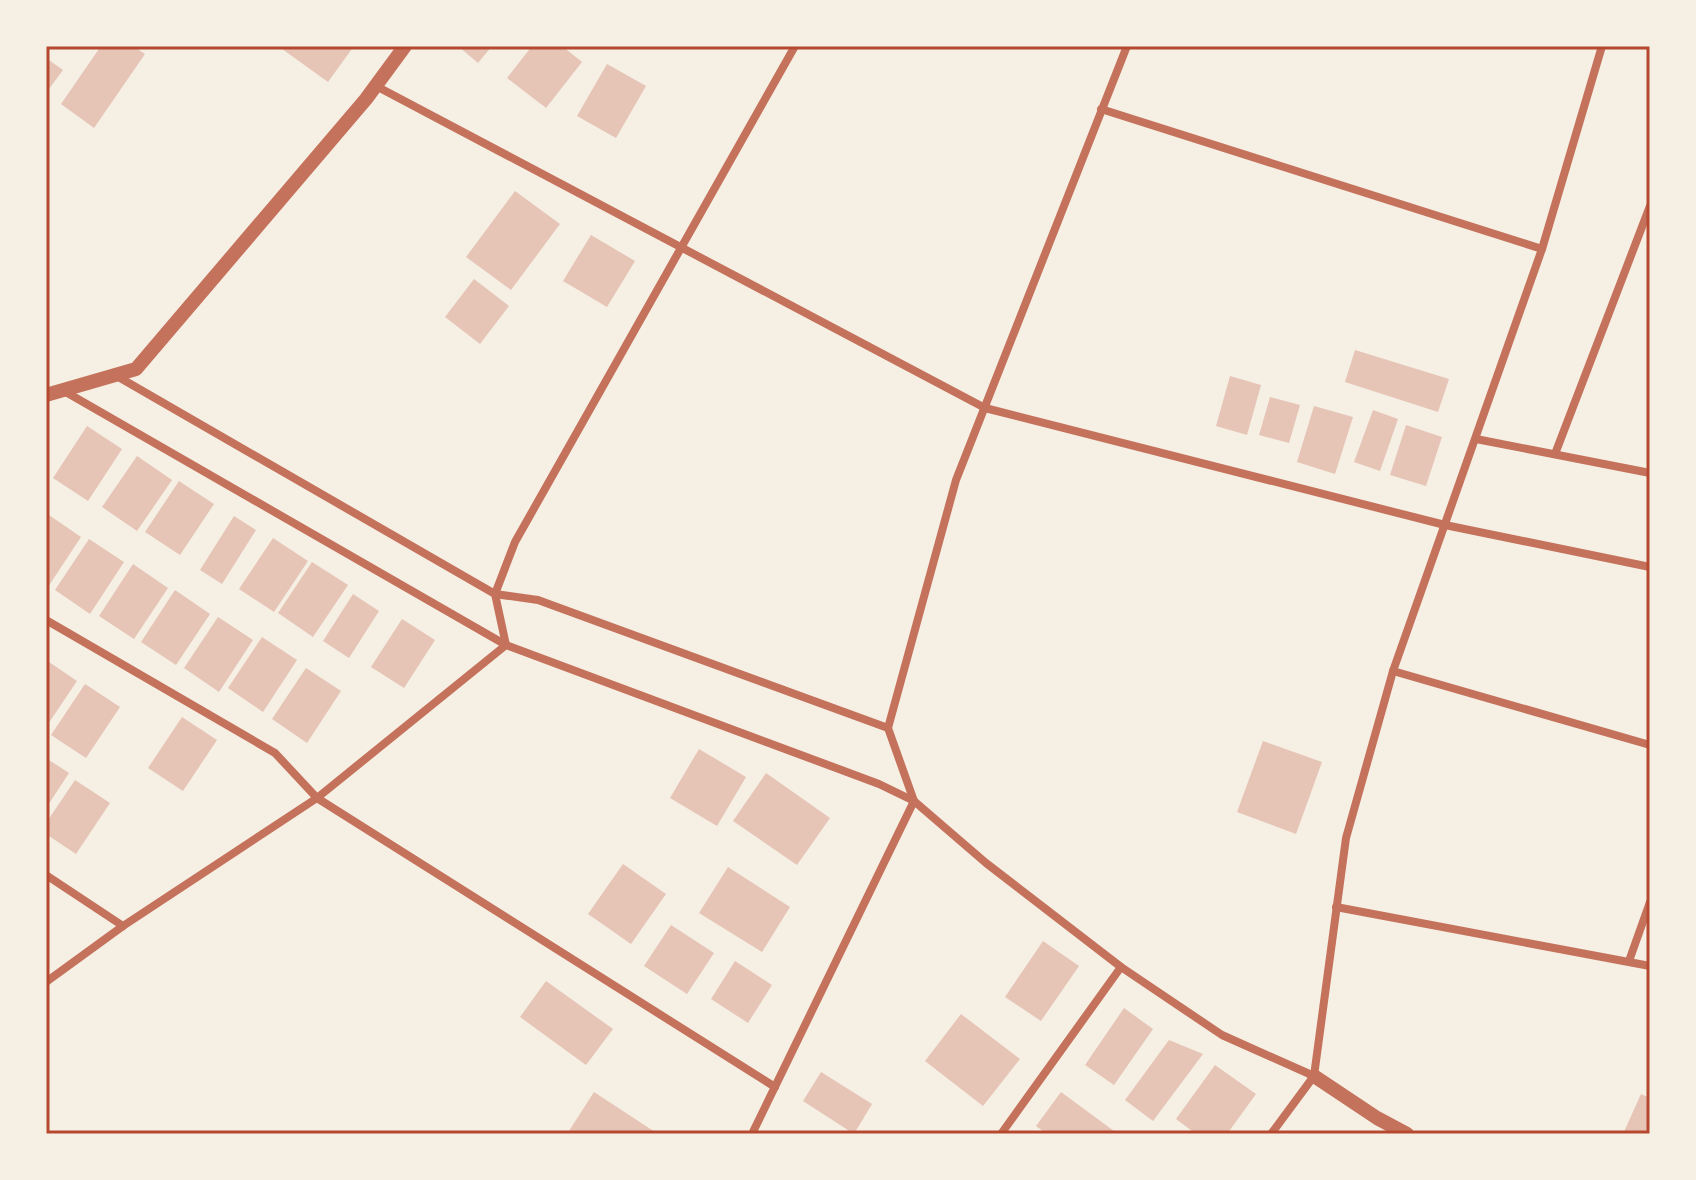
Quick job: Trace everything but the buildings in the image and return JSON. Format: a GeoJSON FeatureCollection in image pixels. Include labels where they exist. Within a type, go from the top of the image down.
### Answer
{"type":"FeatureCollection","features":[{"type":"Feature","properties":{"kind":"street"},"geometry":{"type":"LineString","coordinates":[[46,395],[136,369],[376,86],[405,46]]}},
{"type":"Feature","properties":{"kind":"street"},"geometry":{"type":"LineString","coordinates":[[506,645],[495,594],[515,542],[795,46]]}},
{"type":"Feature","properties":{"kind":"street"},"geometry":{"type":"LineString","coordinates":[[752,1134],[914,801],[888,728],[956,480],[1126,49],[1115,46]]}},
{"type":"Feature","properties":{"kind":"street"},"geometry":{"type":"LineString","coordinates":[[1271,1134],[1314,1076],[1346,838],[1393,671],[1542,249],[1602,46]]}},
{"type":"Feature","properties":{"kind":"street"},"geometry":{"type":"LineString","coordinates":[[376,86],[985,408],[1445,525],[1650,567]]}},
{"type":"Feature","properties":{"kind":"street"},"geometry":{"type":"LineString","coordinates":[[1101,109],[1542,249]]}},
{"type":"Feature","properties":{"kind":"street"},"geometry":{"type":"LineString","coordinates":[[1555,454],[1650,206]]}},
{"type":"Feature","properties":{"kind":"street"},"geometry":{"type":"LineString","coordinates":[[115,375],[495,594],[538,600],[888,728]]}},
{"type":"Feature","properties":{"kind":"street"},"geometry":{"type":"LineString","coordinates":[[62,390],[506,645],[879,784],[914,801],[986,863],[1121,967],[1222,1035],[1314,1076],[1407,1134]]}},
{"type":"Feature","properties":{"kind":"street"},"geometry":{"type":"LineString","coordinates":[[1476,439],[1650,473]]}},
{"type":"Feature","properties":{"kind":"street"},"geometry":{"type":"LineString","coordinates":[[46,620],[275,753],[317,798],[775,1087]]}},
{"type":"Feature","properties":{"kind":"street"},"geometry":{"type":"LineString","coordinates":[[46,982],[123,926],[317,798],[506,645]]}},
{"type":"Feature","properties":{"kind":"street"},"geometry":{"type":"LineString","coordinates":[[1393,671],[1650,745]]}},
{"type":"Feature","properties":{"kind":"street"},"geometry":{"type":"LineString","coordinates":[[46,875],[123,926]]}},
{"type":"Feature","properties":{"kind":"street"},"geometry":{"type":"LineString","coordinates":[[1629,961],[1650,902]]}},
{"type":"Feature","properties":{"kind":"street"},"geometry":{"type":"LineString","coordinates":[[1336,907],[1650,966]]}},
{"type":"Feature","properties":{"kind":"street"},"geometry":{"type":"LineString","coordinates":[[1001,1134],[1121,967]]}}]}
